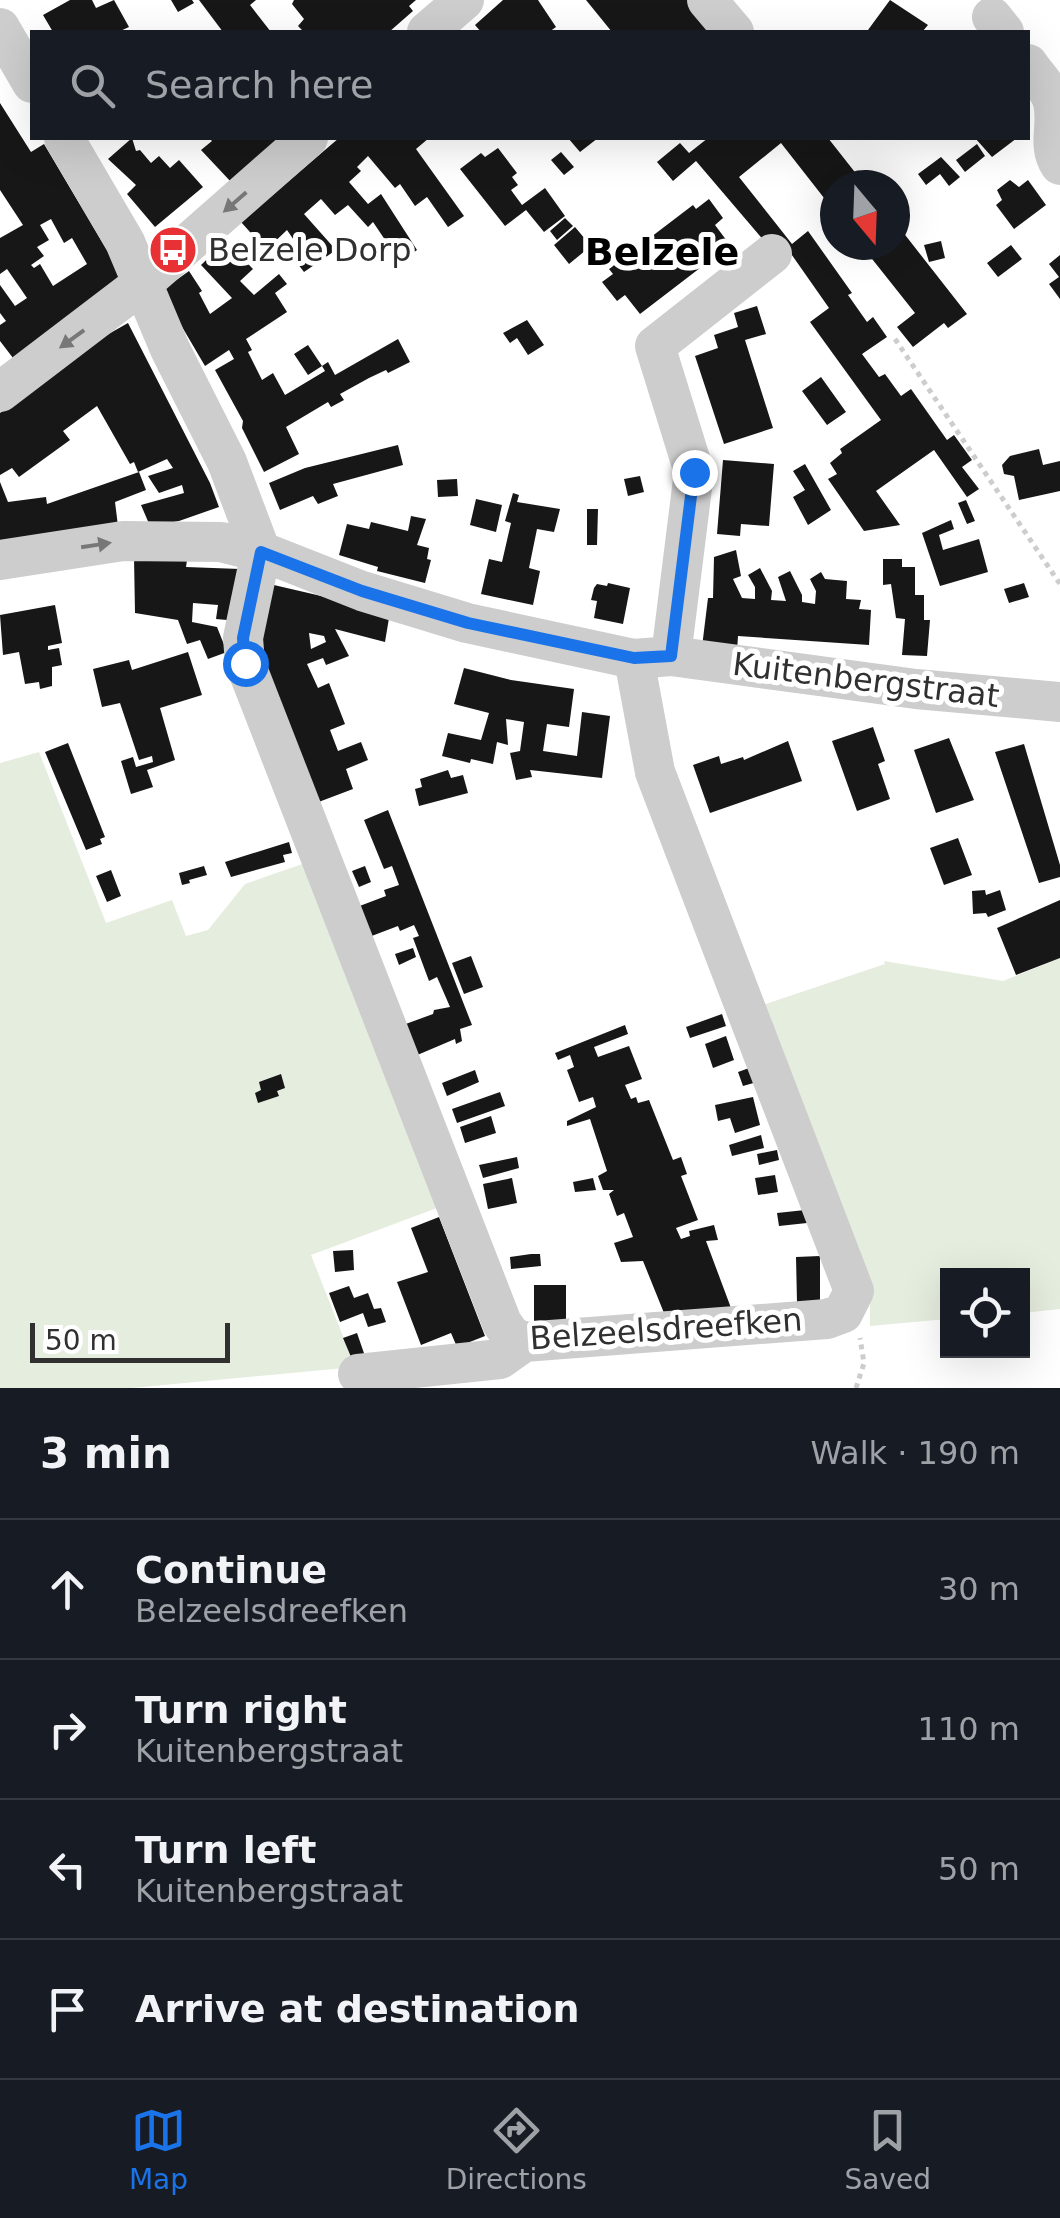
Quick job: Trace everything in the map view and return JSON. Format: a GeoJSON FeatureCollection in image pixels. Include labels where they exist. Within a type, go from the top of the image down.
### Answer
{"type":"FeatureCollection","features":[{"type":"Feature","properties":{"kind":"street"},"geometry":{"type":"LineString","coordinates":[[429,30],[464,0]]}},
{"type":"Feature","properties":{"kind":"street"},"geometry":{"type":"LineString","coordinates":[[707,0],[732,30]]}},
{"type":"Feature","properties":{"kind":"street"},"geometry":{"type":"LineString","coordinates":[[0,28],[30,80]]}},
{"type":"Feature","properties":{"kind":"street"},"geometry":{"type":"LineString","coordinates":[[1030,67],[1052,96],[1052,153],[1060,165]]}},
{"type":"Feature","properties":{"kind":"street"},"geometry":{"type":"LineString","coordinates":[[65,140],[125,242],[170,349],[227,462],[261,552]]}},
{"type":"Feature","properties":{"kind":"street"},"geometry":{"type":"LineString","coordinates":[[0,392],[143,284],[306,140]]}},
{"type":"Feature","properties":{"kind":"street"},"geometry":{"type":"LineString","coordinates":[[653,657],[694,472],[654,346],[772,254]]}},
{"type":"Feature","properties":{"kind":"street"},"geometry":{"type":"LineString","coordinates":[[0,560],[123,541],[196,540],[261,552]]}},
{"type":"Feature","properties":{"kind":"street","name":"Kuitenbergstraat"},"geometry":{"type":"LineString","coordinates":[[261,552],[362,591],[468,623],[653,657],[916,690],[1060,702]]}},
{"type":"Feature","properties":{"kind":"street","name":"Belzeelsdreefken"},"geometry":{"type":"LineString","coordinates":[[261,552],[243,638],[245,663],[502,1322],[511,1336],[524,1342],[827,1319],[843,1312],[854,1291],[654,772],[653,657]]}},
{"type":"Feature","properties":{"kind":"street"},"geometry":{"type":"LineString","coordinates":[[358,1374],[500,1359],[524,1342]]}},
{"type":"Feature","properties":{"kind":"path"},"geometry":{"type":"LineString","coordinates":[[895,339],[1060,584]]}},
{"type":"Feature","properties":{"kind":"path"},"geometry":{"type":"LineString","coordinates":[[843,1312],[858,1332],[864,1352],[856,1388]]}},
{"type":"Feature","properties":{"kind":"green space"},"geometry":{"type":"Polygon","coordinates":[[[39,752],[106,923],[172,900],[186,936],[208,930],[245,884],[311,861],[445,1205],[311,1255],[355,1367],[132,1388],[0,1388],[0,763],[39,752]]]}},
{"type":"Feature","properties":{"kind":"green space"},"geometry":{"type":"Polygon","coordinates":[[[1060,958],[1060,1309],[1030,1312],[1030,1268],[940,1268],[940,1320],[870,1326],[870,1293],[757,1007],[885,964],[884,961],[1003,981],[1060,958]]]}},
{"type":"Feature","properties":{"kind":"building"},"geometry":{"type":"Polygon","coordinates":[[[70,0],[92,0],[96,8],[114,0],[129,27],[52,30],[43,15],[70,0]]]}},
{"type":"Feature","properties":{"kind":"building"},"geometry":{"type":"Polygon","coordinates":[[[171,0],[192,0],[194,3],[178,12],[171,0]]]}},
{"type":"Feature","properties":{"kind":"building"},"geometry":{"type":"Polygon","coordinates":[[[199,0],[256,0],[250,5],[269,30],[222,30],[199,0]]]}},
{"type":"Feature","properties":{"kind":"building"},"geometry":{"type":"Polygon","coordinates":[[[294,0],[416,0],[409,6],[413,11],[391,30],[302,30],[298,26],[304,19],[292,4],[294,0]]]}},
{"type":"Feature","properties":{"kind":"building"},"geometry":{"type":"Polygon","coordinates":[[[503,0],[538,0],[556,27],[479,30],[475,25],[503,0]]]}},
{"type":"Feature","properties":{"kind":"building"},"geometry":{"type":"Polygon","coordinates":[[[586,0],[692,0],[716,30],[610,30],[586,0]]]}},
{"type":"Feature","properties":{"kind":"building"},"geometry":{"type":"Polygon","coordinates":[[[890,0],[928,25],[924,30],[868,30],[890,0]]]}},
{"type":"Feature","properties":{"kind":"building"},"geometry":{"type":"Polygon","coordinates":[[[0,103],[31,152],[44,144],[123,277],[13,358],[0,341],[0,325],[6,321],[0,313],[0,285],[15,306],[27,298],[7,269],[0,274],[0,238],[23,225],[0,190],[0,103]],[[51,219],[40,225],[49,240],[37,247],[44,256],[31,265],[34,268],[40,264],[53,286],[87,264],[72,238],[64,243],[51,219]]]}},
{"type":"Feature","properties":{"kind":"building"},"geometry":{"type":"Polygon","coordinates":[[[133,140],[136,151],[140,150],[151,163],[159,156],[170,168],[179,160],[203,187],[155,227],[127,194],[136,185],[108,159],[133,140]]]}},
{"type":"Feature","properties":{"kind":"building"},"geometry":{"type":"Polygon","coordinates":[[[281,140],[232,183],[201,150],[212,141],[281,140]]]}},
{"type":"Feature","properties":{"kind":"building"},"geometry":{"type":"Polygon","coordinates":[[[337,140],[427,140],[416,149],[464,216],[448,227],[427,197],[415,206],[400,184],[395,188],[368,156],[357,167],[361,171],[349,182],[368,204],[381,194],[417,250],[400,262],[373,222],[368,227],[348,205],[335,215],[321,199],[304,214],[336,250],[304,272],[291,255],[300,249],[287,230],[266,250],[241,222],[337,140]]]}},
{"type":"Feature","properties":{"kind":"building"},"geometry":{"type":"Polygon","coordinates":[[[570,140],[595,140],[580,152],[570,140]]]}},
{"type":"Feature","properties":{"kind":"building"},"geometry":{"type":"Polygon","coordinates":[[[705,140],[830,140],[853,170],[820,170],[820,193],[781,143],[739,177],[792,244],[808,231],[820,248],[820,260],[829,260],[867,322],[873,317],[887,337],[862,354],[879,377],[885,374],[901,396],[911,389],[947,440],[954,435],[972,460],[962,467],[979,489],[967,497],[934,450],[876,491],[900,525],[864,531],[828,479],[837,474],[830,463],[842,453],[840,449],[881,420],[810,322],[829,308],[787,248],[777,256],[696,161],[673,181],[657,162],[680,143],[689,153],[705,140]]]}},
{"type":"Feature","properties":{"kind":"building"},"geometry":{"type":"Polygon","coordinates":[[[977,140],[1014,140],[992,157],[977,140]]]}},
{"type":"Feature","properties":{"kind":"building"},"geometry":{"type":"Polygon","coordinates":[[[977,144],[985,156],[965,172],[956,160],[977,144]]]}},
{"type":"Feature","properties":{"kind":"building"},"geometry":{"type":"Polygon","coordinates":[[[498,148],[517,173],[512,177],[518,185],[511,190],[522,205],[545,188],[565,216],[544,232],[526,210],[505,226],[460,169],[481,153],[485,157],[498,148]]]}},
{"type":"Feature","properties":{"kind":"building"},"geometry":{"type":"Polygon","coordinates":[[[561,152],[574,167],[564,175],[551,160],[561,152]]]}},
{"type":"Feature","properties":{"kind":"building"},"geometry":{"type":"Polygon","coordinates":[[[941,157],[960,177],[949,186],[940,174],[926,185],[918,174],[941,157]]]}},
{"type":"Feature","properties":{"kind":"building"},"geometry":{"type":"Polygon","coordinates":[[[1010,180],[1019,187],[1028,180],[1046,205],[1014,229],[996,205],[1002,200],[997,190],[1010,180]]]}},
{"type":"Feature","properties":{"kind":"building"},"geometry":{"type":"Polygon","coordinates":[[[709,199],[723,218],[715,225],[730,245],[640,314],[625,295],[617,301],[602,282],[613,274],[609,269],[693,205],[696,209],[709,199]]]}},
{"type":"Feature","properties":{"kind":"building"},"geometry":{"type":"Polygon","coordinates":[[[565,218],[573,226],[557,240],[550,231],[565,218]]]}},
{"type":"Feature","properties":{"kind":"building"},"geometry":{"type":"Polygon","coordinates":[[[575,227],[591,246],[569,264],[554,245],[575,227]]]}},
{"type":"Feature","properties":{"kind":"building"},"geometry":{"type":"Polygon","coordinates":[[[226,241],[253,269],[240,281],[254,295],[279,274],[287,284],[275,293],[287,312],[246,339],[262,380],[273,373],[285,395],[325,371],[322,366],[328,362],[335,375],[398,339],[410,362],[369,378],[340,394],[344,400],[331,407],[328,402],[286,427],[299,454],[264,472],[242,428],[243,421],[215,370],[234,359],[229,350],[205,366],[161,291],[189,271],[210,314],[232,298],[201,265],[226,241]]]}},
{"type":"Feature","properties":{"kind":"building"},"geometry":{"type":"Polygon","coordinates":[[[910,241],[967,314],[948,328],[944,323],[913,347],[897,327],[915,313],[873,260],[910,260],[910,241]]]}},
{"type":"Feature","properties":{"kind":"building"},"geometry":{"type":"Polygon","coordinates":[[[941,241],[945,258],[929,262],[924,245],[941,241]]]}},
{"type":"Feature","properties":{"kind":"building"},"geometry":{"type":"Polygon","coordinates":[[[1011,245],[1022,259],[998,277],[987,263],[1011,245]]]}},
{"type":"Feature","properties":{"kind":"building"},"geometry":{"type":"Polygon","coordinates":[[[1060,255],[1060,299],[1049,284],[1059,277],[1049,264],[1060,255]]]}},
{"type":"Feature","properties":{"kind":"building"},"geometry":{"type":"Polygon","coordinates":[[[757,306],[766,334],[745,340],[773,428],[724,444],[695,356],[718,348],[714,335],[738,327],[734,313],[757,306]]]}},
{"type":"Feature","properties":{"kind":"building"},"geometry":{"type":"Polygon","coordinates":[[[527,320],[544,345],[528,355],[517,338],[510,343],[503,333],[527,320]]]}},
{"type":"Feature","properties":{"kind":"building"},"geometry":{"type":"Polygon","coordinates":[[[128,323],[219,507],[150,526],[141,505],[184,493],[182,485],[159,493],[148,476],[173,468],[167,459],[138,472],[97,406],[63,431],[70,440],[19,477],[12,468],[0,475],[0,413],[128,323]]]}},
{"type":"Feature","properties":{"kind":"building"},"geometry":{"type":"Polygon","coordinates":[[[308,345],[322,366],[308,375],[294,354],[308,345]]]}},
{"type":"Feature","properties":{"kind":"building"},"geometry":{"type":"Polygon","coordinates":[[[821,377],[846,412],[827,425],[802,391],[821,377]]]}},
{"type":"Feature","properties":{"kind":"building"},"geometry":{"type":"Polygon","coordinates":[[[398,445],[403,465],[333,484],[338,496],[318,504],[313,496],[280,510],[269,483],[305,468],[398,445]]]}},
{"type":"Feature","properties":{"kind":"building"},"geometry":{"type":"Polygon","coordinates":[[[1039,449],[1043,465],[1060,461],[1060,491],[1019,500],[1014,476],[1004,474],[1002,465],[1010,456],[1039,449]]]}},
{"type":"Feature","properties":{"kind":"building"},"geometry":{"type":"Polygon","coordinates":[[[723,460],[774,464],[769,526],[741,524],[740,536],[717,534],[723,460]]]}},
{"type":"Feature","properties":{"kind":"building"},"geometry":{"type":"Polygon","coordinates":[[[805,464],[831,510],[808,525],[793,497],[805,490],[793,471],[805,464]]]}},
{"type":"Feature","properties":{"kind":"building"},"geometry":{"type":"Polygon","coordinates":[[[139,472],[146,490],[115,502],[118,526],[0,545],[0,482],[8,502],[46,497],[47,504],[139,472]]]}},
{"type":"Feature","properties":{"kind":"building"},"geometry":{"type":"Polygon","coordinates":[[[640,476],[644,492],[628,496],[624,479],[640,476]]]}},
{"type":"Feature","properties":{"kind":"building"},"geometry":{"type":"Polygon","coordinates":[[[457,479],[458,496],[438,497],[437,480],[457,479]]]}},
{"type":"Feature","properties":{"kind":"building"},"geometry":{"type":"Polygon","coordinates":[[[513,493],[519,495],[517,502],[560,509],[554,532],[537,529],[529,568],[540,571],[533,605],[481,594],[489,559],[502,562],[511,523],[505,521],[513,493]]]}},
{"type":"Feature","properties":{"kind":"building"},"geometry":{"type":"Polygon","coordinates":[[[476,499],[502,505],[496,532],[470,525],[476,499]]]}},
{"type":"Feature","properties":{"kind":"building"},"geometry":{"type":"Polygon","coordinates":[[[966,500],[975,521],[967,524],[958,503],[966,500]]]}},
{"type":"Feature","properties":{"kind":"building"},"geometry":{"type":"Polygon","coordinates":[[[587,509],[598,509],[597,545],[587,545],[587,509]]]}},
{"type":"Feature","properties":{"kind":"building"},"geometry":{"type":"Polygon","coordinates":[[[411,516],[426,519],[417,545],[429,548],[427,559],[431,560],[425,583],[377,571],[378,567],[339,555],[347,524],[369,529],[371,522],[408,531],[411,516]]]}},
{"type":"Feature","properties":{"kind":"building"},"geometry":{"type":"Polygon","coordinates":[[[951,520],[954,529],[939,535],[943,550],[979,539],[988,572],[940,586],[922,533],[951,520]]]}},
{"type":"Feature","properties":{"kind":"building"},"geometry":{"type":"Polygon","coordinates":[[[736,550],[741,576],[733,579],[742,598],[755,599],[755,587],[748,575],[760,568],[772,591],[771,600],[786,601],[778,577],[790,571],[802,602],[815,604],[816,591],[810,579],[821,572],[825,579],[847,581],[846,599],[861,600],[859,609],[871,610],[869,645],[738,636],[737,651],[702,647],[708,598],[713,598],[714,557],[736,550]]]}},
{"type":"Feature","properties":{"kind":"building"},"geometry":{"type":"Polygon","coordinates":[[[134,557],[187,560],[186,567],[240,569],[238,621],[216,619],[218,605],[193,603],[192,622],[217,627],[227,652],[208,659],[200,640],[187,644],[178,620],[135,613],[134,557]]]}},
{"type":"Feature","properties":{"kind":"building"},"geometry":{"type":"Polygon","coordinates":[[[883,559],[902,559],[902,567],[915,567],[915,595],[924,595],[924,620],[930,620],[927,656],[902,655],[905,619],[896,618],[891,584],[883,585],[883,559]]]}},
{"type":"Feature","properties":{"kind":"building"},"geometry":{"type":"Polygon","coordinates":[[[261,582],[390,612],[385,642],[335,629],[349,656],[326,665],[323,658],[307,664],[318,688],[329,683],[345,724],[330,730],[338,751],[361,742],[368,760],[346,769],[353,789],[316,803],[262,653],[261,582]],[[309,633],[311,649],[326,642],[324,636],[309,633]]]}},
{"type":"Feature","properties":{"kind":"building"},"geometry":{"type":"Polygon","coordinates":[[[608,583],[630,588],[623,624],[594,618],[594,588],[608,583]]]}},
{"type":"Feature","properties":{"kind":"building"},"geometry":{"type":"Polygon","coordinates":[[[1024,583],[1029,597],[1009,603],[1004,589],[1024,583]]]}},
{"type":"Feature","properties":{"kind":"building"},"geometry":{"type":"Polygon","coordinates":[[[55,605],[62,643],[48,646],[48,650],[59,648],[62,665],[52,667],[52,686],[40,689],[39,682],[25,684],[19,652],[3,655],[0,615],[55,605]]]}},
{"type":"Feature","properties":{"kind":"building"},"geometry":{"type":"Polygon","coordinates":[[[188,652],[202,695],[160,708],[175,760],[147,770],[153,787],[131,794],[121,761],[133,757],[136,767],[153,762],[152,756],[139,760],[120,703],[102,707],[93,669],[129,660],[132,670],[188,652]]]}},
{"type":"Feature","properties":{"kind":"building"},"geometry":{"type":"Polygon","coordinates":[[[464,668],[574,689],[569,727],[547,724],[543,751],[577,756],[582,712],[610,716],[602,778],[530,770],[532,777],[516,780],[510,753],[520,751],[524,722],[506,719],[508,745],[497,742],[493,764],[442,756],[448,733],[481,740],[489,713],[454,704],[464,668]]]}},
{"type":"Feature","properties":{"kind":"building"},"geometry":{"type":"Polygon","coordinates":[[[873,727],[885,761],[878,764],[890,799],[857,811],[832,741],[873,727]]]}},
{"type":"Feature","properties":{"kind":"building"},"geometry":{"type":"Polygon","coordinates":[[[949,738],[974,800],[936,813],[914,750],[949,738]]]}},
{"type":"Feature","properties":{"kind":"building"},"geometry":{"type":"Polygon","coordinates":[[[788,741],[802,781],[710,813],[693,765],[719,756],[721,764],[743,757],[744,760],[788,741]]]}},
{"type":"Feature","properties":{"kind":"building"},"geometry":{"type":"Polygon","coordinates":[[[68,743],[105,837],[100,839],[102,844],[86,850],[45,752],[68,743]]]}},
{"type":"Feature","properties":{"kind":"building"},"geometry":{"type":"Polygon","coordinates":[[[1024,744],[1060,865],[1060,877],[1039,883],[995,752],[1024,744]]]}},
{"type":"Feature","properties":{"kind":"building"},"geometry":{"type":"Polygon","coordinates":[[[448,770],[451,778],[463,775],[468,793],[419,806],[415,789],[422,787],[420,779],[448,770]]]}},
{"type":"Feature","properties":{"kind":"building"},"geometry":{"type":"Polygon","coordinates":[[[388,810],[472,1025],[460,1029],[462,1041],[456,1044],[455,1039],[415,1056],[403,1025],[450,1007],[437,977],[429,981],[413,938],[419,936],[414,925],[400,931],[398,926],[369,937],[357,907],[386,896],[384,890],[399,885],[392,866],[384,869],[364,820],[388,810]]]}},
{"type":"Feature","properties":{"kind":"building"},"geometry":{"type":"Polygon","coordinates":[[[958,838],[972,875],[944,885],[930,848],[958,838]]]}},
{"type":"Feature","properties":{"kind":"building"},"geometry":{"type":"Polygon","coordinates":[[[289,842],[292,853],[283,855],[285,862],[231,877],[225,862],[289,842]]]}},
{"type":"Feature","properties":{"kind":"building"},"geometry":{"type":"Polygon","coordinates":[[[204,866],[207,875],[182,885],[179,873],[204,866]]]}},
{"type":"Feature","properties":{"kind":"building"},"geometry":{"type":"Polygon","coordinates":[[[365,866],[371,882],[359,887],[352,871],[365,866]]]}},
{"type":"Feature","properties":{"kind":"building"},"geometry":{"type":"Polygon","coordinates":[[[111,870],[121,896],[107,902],[96,876],[111,870]]]}},
{"type":"Feature","properties":{"kind":"building"},"geometry":{"type":"Polygon","coordinates":[[[985,890],[986,895],[1000,890],[1006,910],[988,917],[986,913],[973,914],[972,891],[985,890]]]}},
{"type":"Feature","properties":{"kind":"building"},"geometry":{"type":"Polygon","coordinates":[[[1060,900],[1060,958],[1016,975],[997,928],[1060,900]]]}},
{"type":"Feature","properties":{"kind":"building"},"geometry":{"type":"Polygon","coordinates":[[[413,948],[416,957],[399,965],[395,954],[413,948]]]}},
{"type":"Feature","properties":{"kind":"building"},"geometry":{"type":"Polygon","coordinates":[[[471,956],[483,987],[464,994],[452,963],[471,956]]]}},
{"type":"Feature","properties":{"kind":"building"},"geometry":{"type":"Polygon","coordinates":[[[722,1014],[726,1026],[690,1038],[686,1027],[722,1014]]]}},
{"type":"Feature","properties":{"kind":"building"},"geometry":{"type":"Polygon","coordinates":[[[625,1025],[628,1034],[594,1047],[598,1057],[629,1046],[642,1079],[625,1085],[631,1099],[636,1097],[638,1103],[649,1100],[673,1160],[681,1157],[687,1174],[681,1176],[698,1220],[676,1228],[681,1239],[690,1236],[689,1231],[714,1225],[718,1240],[706,1241],[734,1316],[664,1313],[643,1261],[621,1262],[614,1243],[633,1237],[624,1213],[617,1216],[609,1194],[614,1190],[603,1190],[598,1176],[607,1171],[590,1119],[567,1126],[567,1121],[596,1107],[593,1097],[579,1102],[567,1070],[574,1067],[570,1055],[558,1060],[555,1053],[625,1025]]]}},
{"type":"Feature","properties":{"kind":"building"},"geometry":{"type":"Polygon","coordinates":[[[726,1036],[734,1060],[713,1068],[705,1044],[726,1036]]]}},
{"type":"Feature","properties":{"kind":"building"},"geometry":{"type":"Polygon","coordinates":[[[752,1067],[757,1082],[743,1086],[738,1072],[752,1067]]]}},
{"type":"Feature","properties":{"kind":"building"},"geometry":{"type":"Polygon","coordinates":[[[475,1070],[479,1082],[447,1096],[442,1083],[475,1070]]]}},
{"type":"Feature","properties":{"kind":"building"},"geometry":{"type":"Polygon","coordinates":[[[281,1074],[285,1088],[277,1091],[279,1096],[258,1103],[255,1093],[261,1090],[259,1082],[281,1074]]]}},
{"type":"Feature","properties":{"kind":"building"},"geometry":{"type":"Polygon","coordinates":[[[500,1092],[505,1106],[457,1123],[452,1109],[500,1092]]]}},
{"type":"Feature","properties":{"kind":"building"},"geometry":{"type":"Polygon","coordinates":[[[753,1097],[760,1125],[735,1133],[730,1118],[718,1121],[715,1105],[753,1097]]]}},
{"type":"Feature","properties":{"kind":"building"},"geometry":{"type":"Polygon","coordinates":[[[491,1116],[496,1133],[465,1143],[460,1127],[491,1116]]]}},
{"type":"Feature","properties":{"kind":"building"},"geometry":{"type":"Polygon","coordinates":[[[761,1135],[764,1148],[732,1156],[729,1145],[761,1135]]]}},
{"type":"Feature","properties":{"kind":"building"},"geometry":{"type":"Polygon","coordinates":[[[777,1150],[779,1160],[759,1165],[757,1154],[777,1150]]]}},
{"type":"Feature","properties":{"kind":"building"},"geometry":{"type":"Polygon","coordinates":[[[517,1157],[519,1168],[483,1178],[479,1165],[517,1157]]]}},
{"type":"Feature","properties":{"kind":"building"},"geometry":{"type":"Polygon","coordinates":[[[775,1175],[778,1192],[758,1195],[755,1178],[775,1175]]]}},
{"type":"Feature","properties":{"kind":"building"},"geometry":{"type":"Polygon","coordinates":[[[512,1178],[517,1203],[488,1209],[483,1184],[512,1178]]]}},
{"type":"Feature","properties":{"kind":"building"},"geometry":{"type":"Polygon","coordinates":[[[593,1178],[596,1190],[575,1192],[573,1182],[593,1178]]]}},
{"type":"Feature","properties":{"kind":"building"},"geometry":{"type":"Polygon","coordinates":[[[805,1210],[807,1223],[779,1226],[777,1213],[805,1210]]]}},
{"type":"Feature","properties":{"kind":"building"},"geometry":{"type":"Polygon","coordinates":[[[439,1217],[485,1336],[457,1347],[451,1333],[421,1345],[397,1282],[428,1272],[411,1228],[439,1217]]]}},
{"type":"Feature","properties":{"kind":"building"},"geometry":{"type":"Polygon","coordinates":[[[353,1250],[354,1270],[335,1272],[333,1251],[353,1250]]]}},
{"type":"Feature","properties":{"kind":"building"},"geometry":{"type":"Polygon","coordinates":[[[540,1254],[541,1266],[511,1269],[510,1257],[540,1254]]]}},
{"type":"Feature","properties":{"kind":"building"},"geometry":{"type":"Polygon","coordinates":[[[820,1256],[820,1302],[797,1302],[796,1257],[820,1256]]]}},
{"type":"Feature","properties":{"kind":"building"},"geometry":{"type":"Polygon","coordinates":[[[534,1285],[566,1285],[566,1329],[534,1329],[534,1285]]]}},
{"type":"Feature","properties":{"kind":"building"},"geometry":{"type":"Polygon","coordinates":[[[349,1286],[354,1298],[368,1293],[374,1309],[381,1308],[386,1322],[368,1327],[363,1313],[340,1322],[329,1293],[349,1286]]]}},
{"type":"Feature","properties":{"kind":"building"},"geometry":{"type":"Polygon","coordinates":[[[357,1333],[366,1359],[354,1364],[343,1338],[357,1333]]]}},
{"type":"Feature","properties":{"kind":"place","name":"Belzele Dorp"},"geometry":{"type":"Point","coordinates":[173,250]}},
{"type":"Feature","properties":{"kind":"district","name":"Belzele"},"geometry":{"type":"Point","coordinates":[662,252]}},
{"type":"Feature","properties":{"kind":"route"},"geometry":{"type":"LineString","coordinates":[[245,663],[243,638],[261,552],[362,591],[468,623],[634,658],[671,656],[694,472]]}}]}
